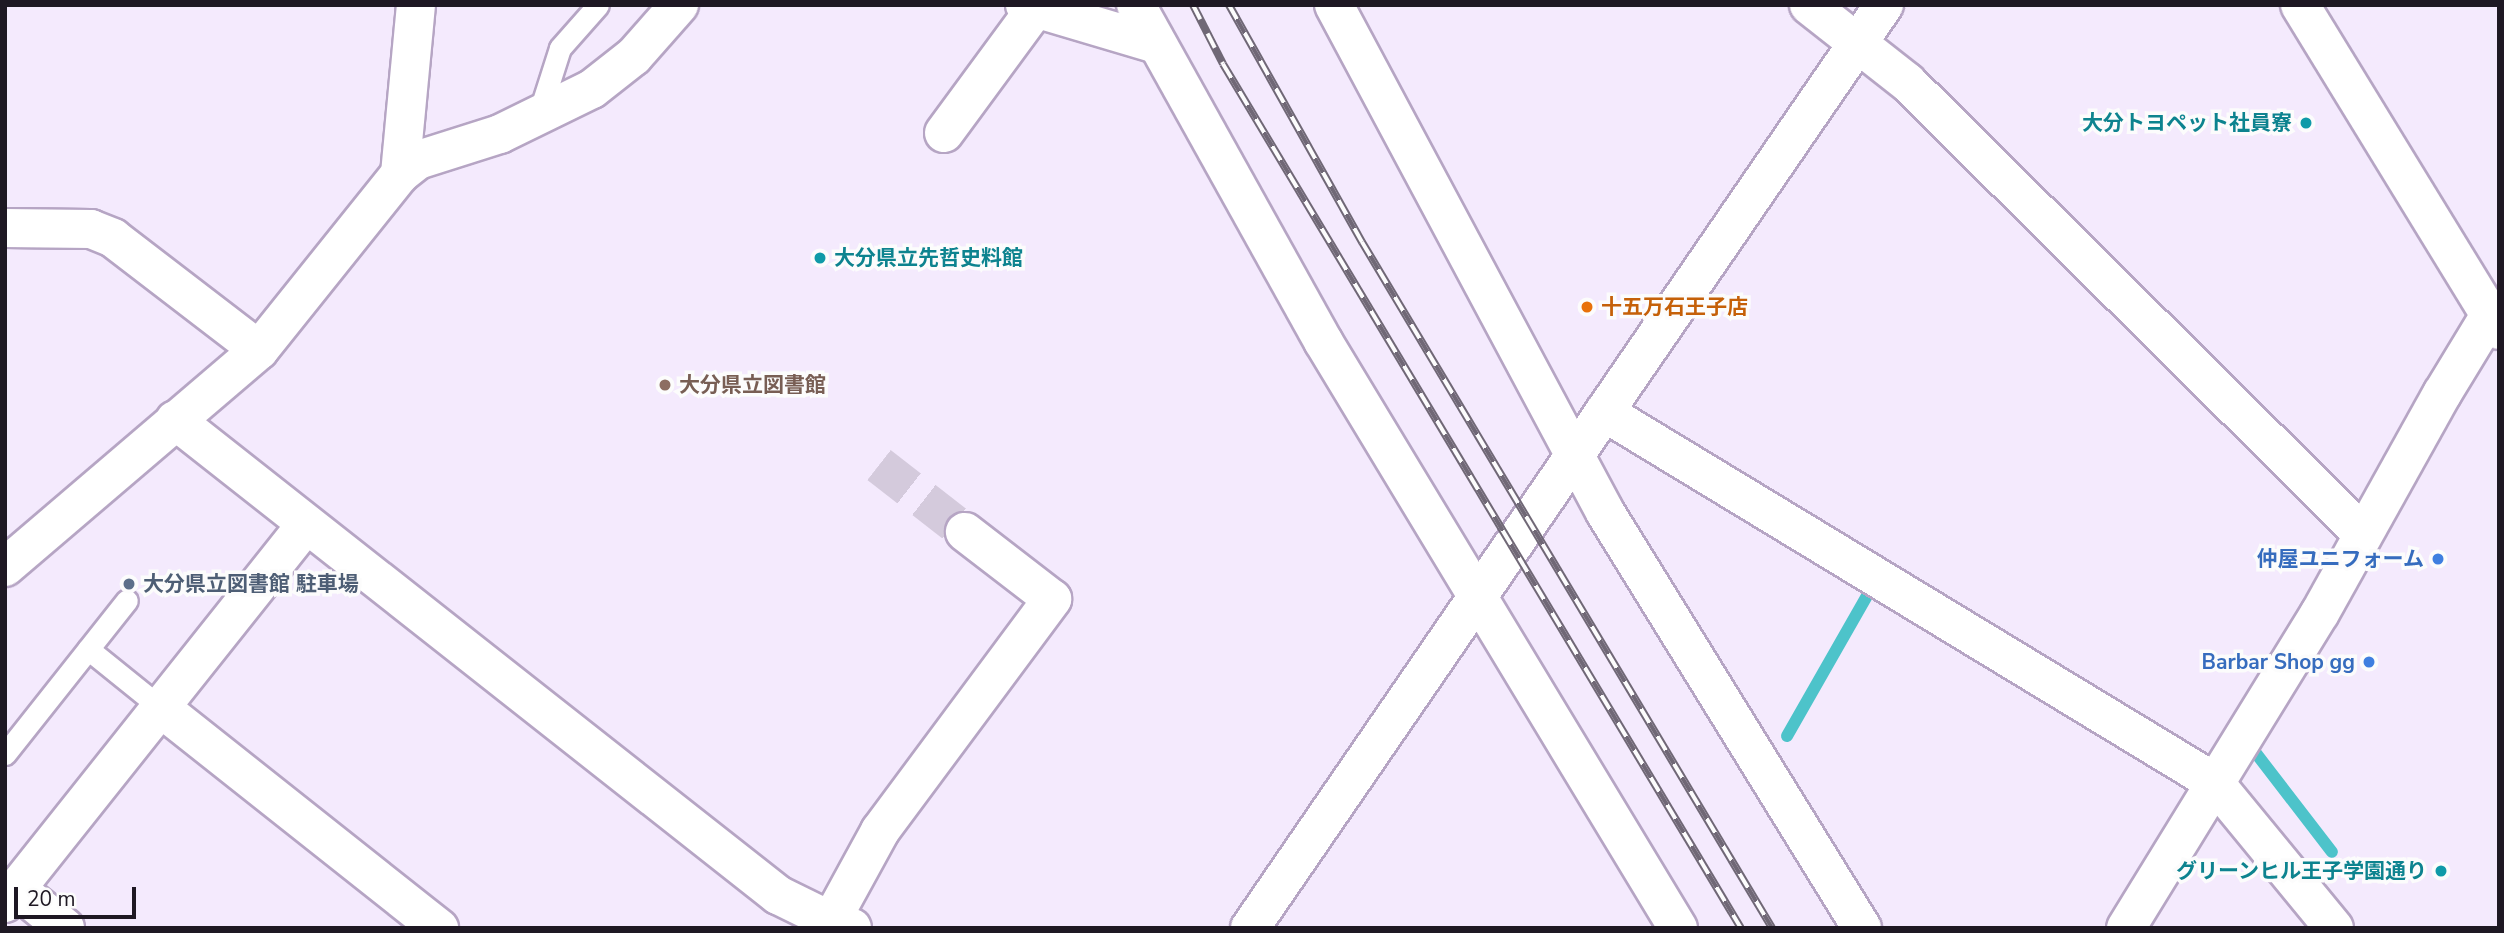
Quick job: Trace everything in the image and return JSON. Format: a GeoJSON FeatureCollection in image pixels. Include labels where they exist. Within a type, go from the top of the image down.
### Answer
{"type":"FeatureCollection","features":[{"type":"Feature","properties":{"kind":"street"},"geometry":{"type":"LineString","coordinates":[[400,174],[416,5]]}},
{"type":"Feature","properties":{"kind":"street"},"geometry":{"type":"LineString","coordinates":[[5,567],[259,349],[400,174],[418,160],[538,117],[592,89],[621,67],[679,5]]}},
{"type":"Feature","properties":{"kind":"street"},"geometry":{"type":"LineString","coordinates":[[1136,5],[1323,341],[1678,928]]}},
{"type":"Feature","properties":{"kind":"street"},"geometry":{"type":"LineString","coordinates":[[1334,5],[1575,456],[1862,928]]}},
{"type":"Feature","properties":{"kind":"street"},"geometry":{"type":"LineString","coordinates":[[1809,5],[1907,82],[2363,534]]}},
{"type":"Feature","properties":{"kind":"street"},"geometry":{"type":"LineString","coordinates":[[1250,928],[1884,5]]}},
{"type":"Feature","properties":{"kind":"street"},"geometry":{"type":"LineString","coordinates":[[2138,922],[2214,782],[2320,613],[2363,534],[2496,319],[2300,5]]}},
{"type":"Feature","properties":{"kind":"street"},"geometry":{"type":"LineString","coordinates":[[944,133],[1030,7],[1157,44]]}},
{"type":"Feature","properties":{"kind":"street"},"geometry":{"type":"LineString","coordinates":[[5,228],[91,229],[113,238],[259,349]]}},
{"type":"Feature","properties":{"kind":"street"},"geometry":{"type":"LineString","coordinates":[[1604,412],[2214,782],[2334,928]]}},
{"type":"Feature","properties":{"kind":"street"},"geometry":{"type":"LineString","coordinates":[[175,421],[778,895],[837,925],[880,831],[1052,599],[965,532]]}},
{"type":"Feature","properties":{"kind":"street"},"geometry":{"type":"LineString","coordinates":[[65,928],[9,891],[160,708],[306,524]]}},
{"type":"Feature","properties":{"kind":"street"},"geometry":{"type":"LineString","coordinates":[[160,708],[439,928]]}},
{"type":"Feature","properties":{"kind":"lane"},"geometry":{"type":"LineString","coordinates":[[538,117],[560,48],[598,5]]}},
{"type":"Feature","properties":{"kind":"lane"},"geometry":{"type":"LineString","coordinates":[[5,754],[127,600]]}},
{"type":"Feature","properties":{"kind":"lane"},"geometry":{"type":"LineString","coordinates":[[88,649],[160,708]]}},
{"type":"Feature","properties":{"kind":"waterway"},"geometry":{"type":"LineString","coordinates":[[1787,736],[1871,589]]}},
{"type":"Feature","properties":{"kind":"waterway"},"geometry":{"type":"LineString","coordinates":[[2255,752],[2332,852]]}},
{"type":"Feature","properties":{"kind":"tunnel"},"geometry":{"type":"LineString","coordinates":[[879,465],[965,532]]}},
{"type":"Feature","properties":{"kind":"railway"},"geometry":{"type":"LineString","coordinates":[[1193,5],[1223,64],[1741,928]]}},
{"type":"Feature","properties":{"kind":"railway"},"geometry":{"type":"LineString","coordinates":[[1229,5],[1362,242],[1772,928]]}},
{"type":"Feature","properties":{"kind":"place","name":"大分トヨペット社員寮"},"geometry":{"type":"Point","coordinates":[2306,123]}},
{"type":"Feature","properties":{"kind":"place","name":"大分県立先哲史料館"},"geometry":{"type":"Point","coordinates":[820,258]}},
{"type":"Feature","properties":{"kind":"place","name":"十五万石王子店"},"geometry":{"type":"Point","coordinates":[1587,307]}},
{"type":"Feature","properties":{"kind":"place","name":"大分県立図書館"},"geometry":{"type":"Point","coordinates":[665,385]}},
{"type":"Feature","properties":{"kind":"place","name":"仲屋ユニフォーム"},"geometry":{"type":"Point","coordinates":[2438,559]}},
{"type":"Feature","properties":{"kind":"place","name":"大分県立図書館 駐車場"},"geometry":{"type":"Point","coordinates":[129,584]}},
{"type":"Feature","properties":{"kind":"place","name":"Barbar Shop gg"},"geometry":{"type":"Point","coordinates":[2369,662]}},
{"type":"Feature","properties":{"kind":"place","name":"グリーンヒル王子学園通り"},"geometry":{"type":"Point","coordinates":[2441,871]}}]}
